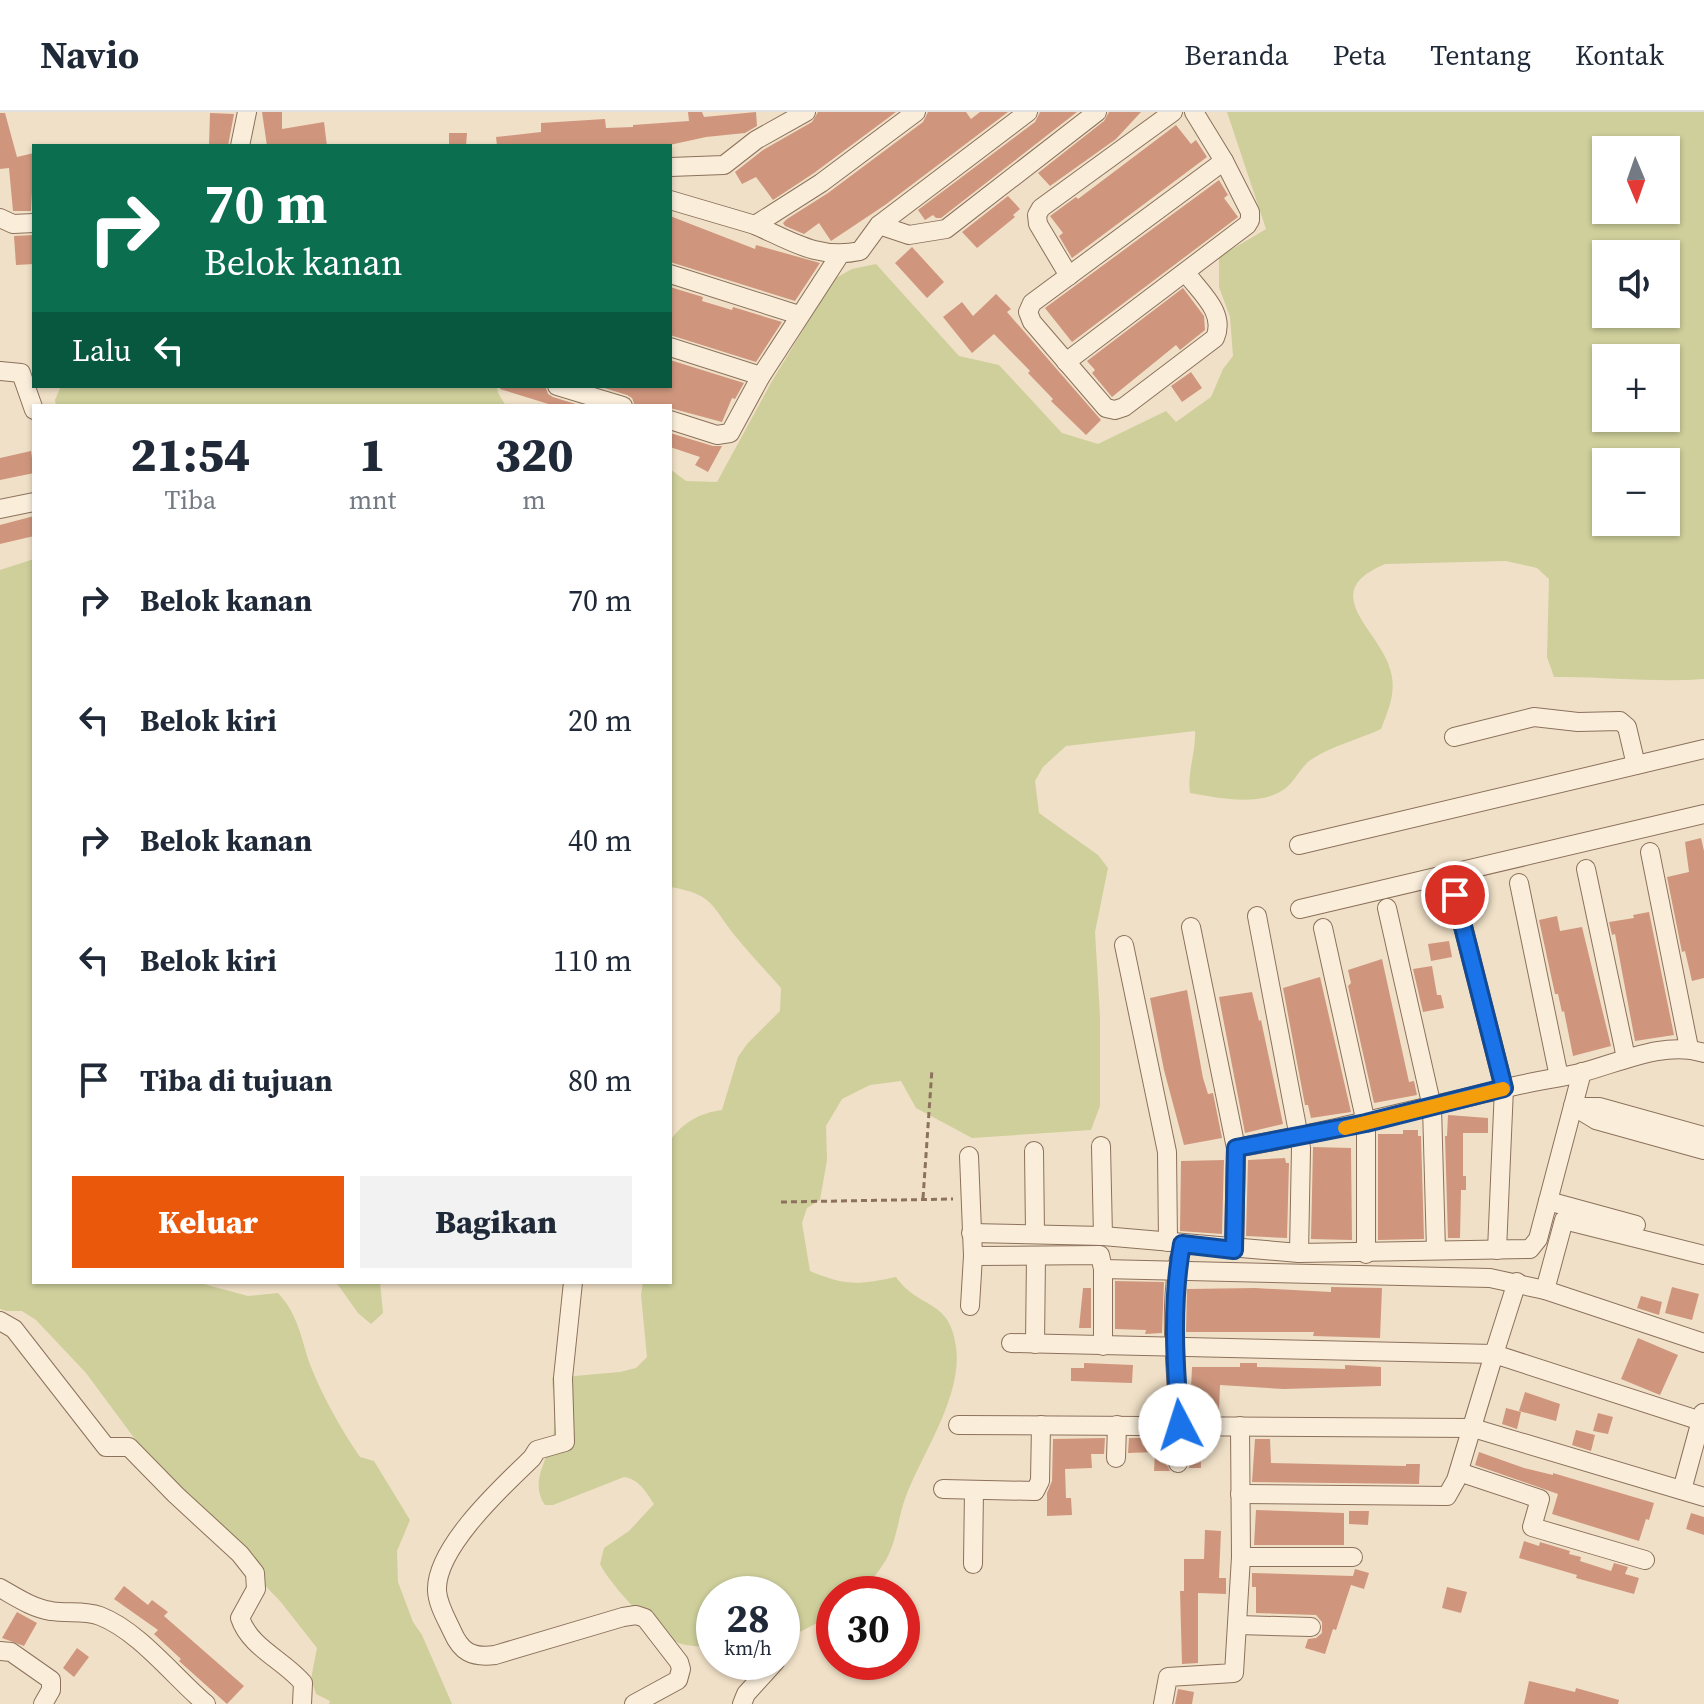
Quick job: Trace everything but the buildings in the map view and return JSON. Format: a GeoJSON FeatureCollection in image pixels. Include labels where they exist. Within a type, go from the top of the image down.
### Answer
{"type":"FeatureCollection","features":[{"type":"Feature","properties":{"kind":"street"},"geometry":{"type":"LineString","coordinates":[[240,144],[247,112]]}},
{"type":"Feature","properties":{"kind":"street"},"geometry":{"type":"LineString","coordinates":[[672,167],[724,165],[772,121],[806,112]]}},
{"type":"Feature","properties":{"kind":"street"},"geometry":{"type":"LineString","coordinates":[[755,225],[821,183],[916,112]]}},
{"type":"Feature","properties":{"kind":"street"},"geometry":{"type":"LineString","coordinates":[[672,201],[755,225],[821,253],[839,256],[860,251],[879,225],[1028,112]]}},
{"type":"Feature","properties":{"kind":"street"},"geometry":{"type":"LineString","coordinates":[[879,225],[909,235],[946,229],[1097,112]]}},
{"type":"Feature","properties":{"kind":"street"},"geometry":{"type":"LineString","coordinates":[[1069,276],[1038,224],[1037,215],[1041,208],[1173,112]]}},
{"type":"Feature","properties":{"kind":"street"},"geometry":{"type":"LineString","coordinates":[[1066,362],[1186,273],[1250,220],[1250,212],[1224,161],[1194,112]]}},
{"type":"Feature","properties":{"kind":"street"},"geometry":{"type":"LineString","coordinates":[[1186,273],[1219,316],[1220,327],[1215,338],[1124,407],[1115,410],[1106,408],[1032,322],[1028,312],[1032,303],[1224,161]]}},
{"type":"Feature","properties":{"kind":"street"},"geometry":{"type":"LineString","coordinates":[[0,218],[13,224],[32,223]]}},
{"type":"Feature","properties":{"kind":"street"},"geometry":{"type":"LineString","coordinates":[[672,421],[717,435],[730,433],[761,376],[839,256]]}},
{"type":"Feature","properties":{"kind":"street"},"geometry":{"type":"LineString","coordinates":[[672,275],[799,315]]}},
{"type":"Feature","properties":{"kind":"street"},"geometry":{"type":"LineString","coordinates":[[672,348],[761,376]]}},
{"type":"Feature","properties":{"kind":"street"},"geometry":{"type":"LineString","coordinates":[[0,371],[21,373],[30,378],[33,404]]}},
{"type":"Feature","properties":{"kind":"street"},"geometry":{"type":"LineString","coordinates":[[564,388],[616,404]]}},
{"type":"Feature","properties":{"kind":"street"},"geometry":{"type":"LineString","coordinates":[[0,509],[32,502]]}},
{"type":"Feature","properties":{"kind":"street"},"geometry":{"type":"LineString","coordinates":[[1454,737],[1534,717],[1578,722],[1620,721],[1627,727],[1636,765]]}},
{"type":"Feature","properties":{"kind":"street"},"geometry":{"type":"LineString","coordinates":[[1299,845],[1704,749]]}},
{"type":"Feature","properties":{"kind":"street"},"geometry":{"type":"LineString","coordinates":[[1300,909],[1704,814]]}},
{"type":"Feature","properties":{"kind":"street"},"geometry":{"type":"LineString","coordinates":[[1236,1148],[1366,1123],[1582,1072],[1626,1058],[1697,1050],[1650,852]]}},
{"type":"Feature","properties":{"kind":"street"},"geometry":{"type":"LineString","coordinates":[[1586,869],[1626,1058]]}},
{"type":"Feature","properties":{"kind":"street"},"geometry":{"type":"LineString","coordinates":[[1519,883],[1559,1077]]}},
{"type":"Feature","properties":{"kind":"street"},"geometry":{"type":"LineString","coordinates":[[1455,895],[1504,1088],[1497,1250]]}},
{"type":"Feature","properties":{"kind":"street"},"geometry":{"type":"LineString","coordinates":[[1387,908],[1432,1107],[1436,1250]]}},
{"type":"Feature","properties":{"kind":"street"},"geometry":{"type":"LineString","coordinates":[[1257,916],[1299,1137],[1299,1253]]}},
{"type":"Feature","properties":{"kind":"street"},"geometry":{"type":"LineString","coordinates":[[1191,927],[1236,1148],[1234,1250]]}},
{"type":"Feature","properties":{"kind":"street"},"geometry":{"type":"LineString","coordinates":[[1323,928],[1366,1123],[1366,1254]]}},
{"type":"Feature","properties":{"kind":"street"},"geometry":{"type":"LineString","coordinates":[[1124,945],[1167,1152],[1177,1269],[1173,1347],[1180,1425],[1178,1463]]}},
{"type":"Feature","properties":{"kind":"street"},"geometry":{"type":"LineString","coordinates":[[971,1233],[1103,1236],[1234,1250],[1299,1253],[1530,1249],[1538,1239],[1582,1072]]}},
{"type":"Feature","properties":{"kind":"street"},"geometry":{"type":"LineString","coordinates":[[1573,1106],[1596,1120],[1679,1136],[1704,1136]]}},
{"type":"Feature","properties":{"kind":"street"},"geometry":{"type":"LineString","coordinates":[[1679,1136],[1704,1150]]}},
{"type":"Feature","properties":{"kind":"street"},"geometry":{"type":"LineString","coordinates":[[1101,1146],[1103,1236]]}},
{"type":"Feature","properties":{"kind":"street"},"geometry":{"type":"LineString","coordinates":[[1034,1151],[1035,1233]]}},
{"type":"Feature","properties":{"kind":"street"},"geometry":{"type":"LineString","coordinates":[[969,1156],[973,1256],[970,1306]]}},
{"type":"Feature","properties":{"kind":"street"},"geometry":{"type":"LineString","coordinates":[[1548,1201],[1704,1244]]}},
{"type":"Feature","properties":{"kind":"street"},"geometry":{"type":"LineString","coordinates":[[1545,1290],[1564,1220],[1704,1255]]}},
{"type":"Feature","properties":{"kind":"street"},"geometry":{"type":"LineString","coordinates":[[973,1256],[1100,1255],[1103,1269],[1103,1346]]}},
{"type":"Feature","properties":{"kind":"street"},"geometry":{"type":"LineString","coordinates":[[1035,1344],[1036,1256]]}},
{"type":"Feature","properties":{"kind":"street"},"geometry":{"type":"LineString","coordinates":[[1103,1269],[1437,1276],[1517,1282],[1704,1343]]}},
{"type":"Feature","properties":{"kind":"street"},"geometry":{"type":"LineString","coordinates":[[1240,1494],[1447,1496],[1459,1472],[1517,1282]]}},
{"type":"Feature","properties":{"kind":"street"},"geometry":{"type":"LineString","coordinates":[[573,1284],[563,1378],[565,1442],[537,1450],[483,1506],[443,1562],[438,1574],[438,1600],[456,1641],[463,1650],[478,1657],[495,1655],[623,1617],[636,1615],[645,1618],[679,1662],[681,1669],[678,1680],[634,1704]]}},
{"type":"Feature","properties":{"kind":"street"},"geometry":{"type":"LineString","coordinates":[[0,1321],[14,1329],[106,1447],[129,1447],[240,1554],[255,1573],[256,1589],[240,1618],[244,1629],[260,1646],[294,1672],[303,1683],[302,1704]]}},
{"type":"Feature","properties":{"kind":"street"},"geometry":{"type":"LineString","coordinates":[[1011,1343],[1494,1354],[1703,1418],[1682,1490]]}},
{"type":"Feature","properties":{"kind":"street"},"geometry":{"type":"LineString","coordinates":[[958,1425],[1473,1428],[1704,1497]]}},
{"type":"Feature","properties":{"kind":"street"},"geometry":{"type":"LineString","coordinates":[[943,1489],[1031,1492],[1040,1481],[1041,1425]]}},
{"type":"Feature","properties":{"kind":"street"},"geometry":{"type":"LineString","coordinates":[[1116,1458],[1117,1425]]}},
{"type":"Feature","properties":{"kind":"street"},"geometry":{"type":"LineString","coordinates":[[1163,1704],[1168,1677],[1234,1673],[1241,1557],[1240,1426]]}},
{"type":"Feature","properties":{"kind":"street"},"geometry":{"type":"LineString","coordinates":[[1459,1472],[1540,1499],[1532,1527],[1645,1560]]}},
{"type":"Feature","properties":{"kind":"street"},"geometry":{"type":"LineString","coordinates":[[973,1564],[974,1490]]}},
{"type":"Feature","properties":{"kind":"street"},"geometry":{"type":"LineString","coordinates":[[1241,1557],[1353,1557]]}},
{"type":"Feature","properties":{"kind":"street"},"geometry":{"type":"LineString","coordinates":[[0,1588],[31,1606],[101,1616],[126,1631],[206,1704]]}},
{"type":"Feature","properties":{"kind":"street"},"geometry":{"type":"LineString","coordinates":[[1238,1625],[1311,1627]]}},
{"type":"Feature","properties":{"kind":"street"},"geometry":{"type":"LineString","coordinates":[[0,1651],[11,1652],[51,1680],[51,1690],[43,1704]]}},
{"type":"Feature","properties":{"kind":"street"},"geometry":{"type":"LineString","coordinates":[[742,1704],[746,1694],[759,1680]]}},
{"type":"Feature","properties":{"kind":"path"},"geometry":{"type":"LineString","coordinates":[[923,1198],[932,1069]]}},
{"type":"Feature","properties":{"kind":"path"},"geometry":{"type":"LineString","coordinates":[[781,1202],[923,1198],[969,1200]]}},
{"type":"Feature","properties":{"kind":"green space"},"geometry":{"type":"Polygon","coordinates":[[[1227,112],[1704,112],[1704,679],[1554,677],[1547,657],[1549,579],[1537,568],[1506,561],[1385,564],[1365,575],[1355,587],[1353,599],[1384,654],[1392,677],[1391,699],[1381,729],[1312,759],[1287,787],[1277,793],[1266,798],[1240,800],[1190,793],[1195,731],[1066,746],[1043,767],[1035,781],[1039,813],[1098,855],[1108,868],[1095,932],[1100,1016],[1100,1106],[1091,1130],[972,1138],[916,1108],[901,1081],[870,1085],[842,1099],[826,1126],[827,1160],[820,1200],[807,1208],[802,1223],[810,1271],[852,1283],[896,1277],[914,1295],[940,1312],[953,1331],[957,1365],[954,1384],[940,1423],[906,1496],[890,1552],[874,1576],[816,1576],[816,1624],[800,1632],[800,1576],[696,1576],[696,1646],[682,1644],[661,1632],[636,1610],[600,1564],[604,1548],[629,1531],[654,1504],[642,1487],[624,1477],[553,1505],[545,1505],[539,1486],[553,1438],[555,1409],[552,1378],[620,1372],[636,1368],[647,1357],[643,1284],[672,1284],[672,1139],[693,1120],[722,1110],[738,1057],[780,1011],[781,988],[710,903],[695,893],[672,887],[672,470],[686,481],[717,482],[772,381],[834,279],[852,269],[876,264],[959,356],[999,365],[1062,433],[1098,444],[1166,411],[1176,422],[1211,397],[1223,369],[1233,356],[1230,317],[1219,287],[1219,257],[1266,229],[1227,112]]]}},
{"type":"Feature","properties":{"kind":"green space"},"geometry":{"type":"Polygon","coordinates":[[[60,388],[497,388],[505,404],[56,404],[60,388]]]}},
{"type":"Feature","properties":{"kind":"green space"},"geometry":{"type":"Polygon","coordinates":[[[32,560],[32,1284],[203,1284],[248,1296],[278,1293],[295,1319],[321,1391],[340,1425],[360,1457],[374,1461],[410,1520],[397,1551],[398,1582],[413,1622],[422,1635],[452,1704],[329,1704],[330,1701],[316,1694],[311,1679],[317,1648],[280,1601],[172,1489],[86,1373],[36,1320],[22,1311],[0,1309],[0,570],[32,560]]]}},
{"type":"Feature","properties":{"kind":"green space"},"geometry":{"type":"Polygon","coordinates":[[[337,1284],[380,1284],[383,1313],[371,1324],[358,1313],[337,1284]]]}},
{"type":"Feature","properties":{"kind":"slow traffic"},"geometry":{"type":"LineString","coordinates":[[1345,1128],[1503,1089]]}},
{"type":"Feature","properties":{"kind":"route"},"geometry":{"type":"LineString","coordinates":[[1180,1425],[1173,1347],[1177,1269],[1182,1244],[1234,1250],[1236,1148],[1366,1123],[1504,1088],[1455,895]]}}]}
